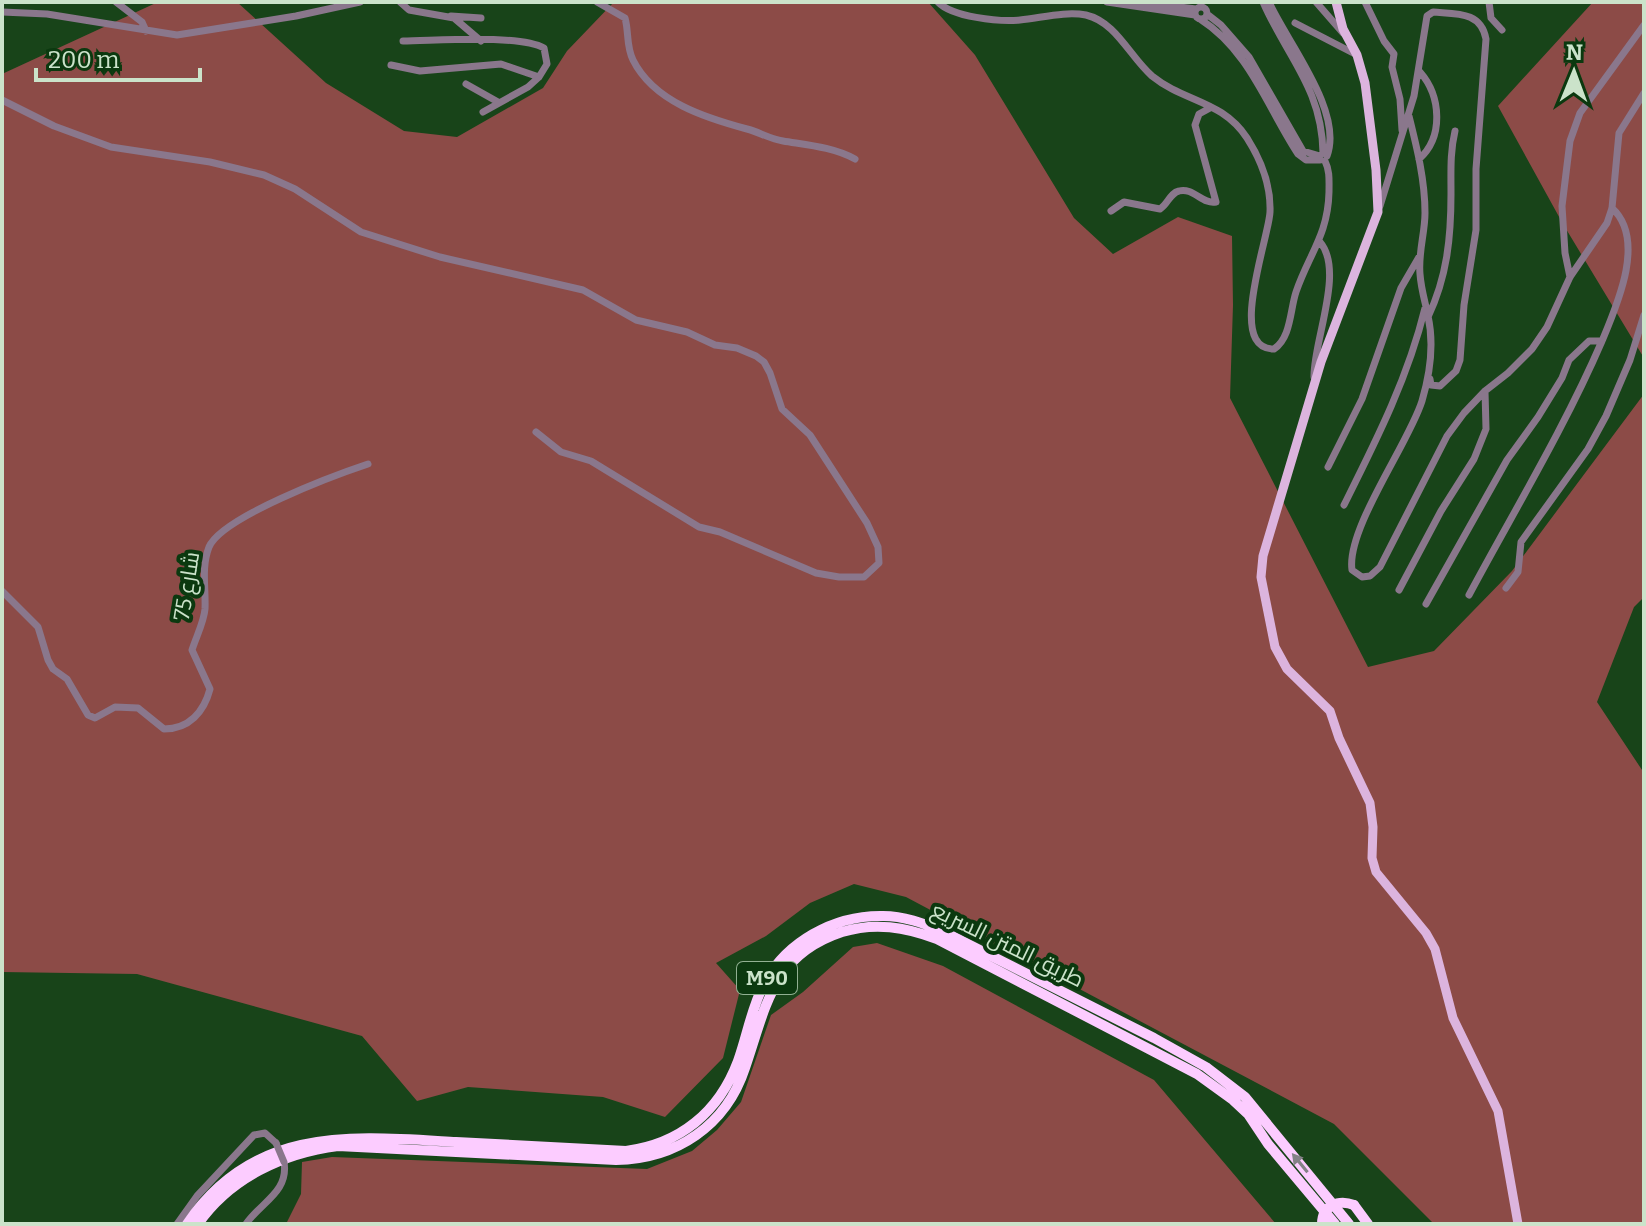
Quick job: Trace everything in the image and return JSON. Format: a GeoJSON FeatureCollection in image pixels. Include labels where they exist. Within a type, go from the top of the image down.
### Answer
{"type":"FeatureCollection","features":[{"type":"Feature","properties":{"kind":"highway","name":"طريق المتن السريع"},"geometry":{"type":"LineString","coordinates":[[187,1224],[211,1194],[247,1167],[278,1152],[319,1140],[382,1138],[626,1151],[670,1140],[699,1122],[726,1089],[739,1060],[757,998],[777,963],[825,927],[882,916],[919,921],[942,931],[1206,1067],[1245,1097],[1349,1224]]}},
{"type":"Feature","properties":{"kind":"highway","name":"طريق المتن السريع"},"geometry":{"type":"LineString","coordinates":[[198,1224],[223,1195],[254,1172],[293,1155],[319,1148],[428,1149],[616,1160],[666,1152],[700,1133],[725,1107],[745,1069],[767,999],[794,959],[805,949],[831,936],[885,926],[900,927],[937,939],[1197,1074],[1248,1114],[1268,1144],[1335,1224]]}},
{"type":"Feature","properties":{"kind":"highway"},"geometry":{"type":"LineString","coordinates":[[1322,1224],[1323,1215],[1333,1204],[1344,1202],[1354,1205],[1368,1224]]}},
{"type":"Feature","properties":{"kind":"main road"},"geometry":{"type":"LineString","coordinates":[[1336,2],[1365,83],[1378,212],[1315,383],[1261,563],[1262,583],[1272,640],[1287,669],[1330,711],[1339,738],[1370,803],[1374,869],[1426,933],[1435,949],[1453,1018],[1498,1111],[1518,1224]]}},
{"type":"Feature","properties":{"kind":"street"},"geometry":{"type":"LineString","coordinates":[[116,2],[142,22],[146,31]]}},
{"type":"Feature","properties":{"kind":"street"},"geometry":{"type":"LineString","coordinates":[[2,12],[56,16],[146,31],[186,34],[360,2]]}},
{"type":"Feature","properties":{"kind":"street"},"geometry":{"type":"LineString","coordinates":[[400,2],[409,10],[481,18]]}},
{"type":"Feature","properties":{"kind":"street"},"geometry":{"type":"LineString","coordinates":[[597,2],[623,16],[627,23],[627,45],[635,65],[649,81],[680,105],[698,115],[770,138],[824,148],[855,159]]}},
{"type":"Feature","properties":{"kind":"street"},"geometry":{"type":"LineString","coordinates":[[938,2],[945,9],[974,17],[1016,21],[1073,14],[1097,18],[1110,27],[1155,78],[1210,108],[1223,111],[1237,124],[1257,154],[1267,185],[1270,215],[1253,289],[1253,336],[1260,346],[1274,349],[1282,343],[1296,292],[1320,242],[1328,208],[1329,171],[1323,157],[1325,129],[1311,83],[1269,2]]}},
{"type":"Feature","properties":{"kind":"street"},"geometry":{"type":"LineString","coordinates":[[1107,2],[1201,10]]}},
{"type":"Feature","properties":{"kind":"street"},"geometry":{"type":"LineString","coordinates":[[1138,2],[1201,10],[1256,77],[1298,154],[1306,160],[1323,157]]}},
{"type":"Feature","properties":{"kind":"street"},"geometry":{"type":"LineString","coordinates":[[1263,2],[1311,83]]}},
{"type":"Feature","properties":{"kind":"street"},"geometry":{"type":"LineString","coordinates":[[1316,2],[1347,37]]}},
{"type":"Feature","properties":{"kind":"street"},"geometry":{"type":"LineString","coordinates":[[1365,2],[1384,41],[1394,54],[1392,67],[1400,99],[1402,137]]}},
{"type":"Feature","properties":{"kind":"street"},"geometry":{"type":"LineString","coordinates":[[1489,2],[1491,18],[1502,30]]}},
{"type":"Feature","properties":{"kind":"street"},"geometry":{"type":"LineString","coordinates":[[1378,212],[1409,116],[1430,13],[1472,16],[1483,27],[1486,39],[1476,169],[1476,230],[1464,305],[1460,360],[1456,371],[1440,386],[1431,385],[1428,373]]}},
{"type":"Feature","properties":{"kind":"street"},"geometry":{"type":"LineString","coordinates":[[449,16],[481,41]]}},
{"type":"Feature","properties":{"kind":"street"},"geometry":{"type":"LineString","coordinates":[[1295,23],[1357,55]]}},
{"type":"Feature","properties":{"kind":"street"},"geometry":{"type":"LineString","coordinates":[[1570,277],[1562,206],[1570,141],[1580,113],[1644,25]]}},
{"type":"Feature","properties":{"kind":"street"},"geometry":{"type":"LineString","coordinates":[[403,41],[481,41],[532,44],[544,48],[547,64],[539,77],[522,91],[483,112]]}},
{"type":"Feature","properties":{"kind":"street"},"geometry":{"type":"LineString","coordinates":[[391,65],[420,71],[501,64],[539,77]]}},
{"type":"Feature","properties":{"kind":"street"},"geometry":{"type":"LineString","coordinates":[[1419,159],[1434,143],[1436,124],[1431,89],[1420,72]]}},
{"type":"Feature","properties":{"kind":"street"},"geometry":{"type":"LineString","coordinates":[[466,84],[498,102]]}},
{"type":"Feature","properties":{"kind":"street"},"geometry":{"type":"LineString","coordinates":[[1409,116],[1419,159],[1425,212],[1419,256],[1422,293],[1431,334],[1428,373],[1417,416],[1394,456],[1356,543],[1352,570],[1362,577],[1370,576],[1380,567],[1447,436],[1464,413],[1532,349],[1547,327],[1570,277],[1602,232],[1612,208],[1619,133],[1644,93]]}},
{"type":"Feature","properties":{"kind":"street"},"geometry":{"type":"LineString","coordinates":[[2,100],[68,132],[111,147],[210,162],[264,175],[295,189],[361,232],[440,257],[583,290],[636,320],[687,332],[715,345],[737,348],[756,356],[770,373],[782,409],[810,435],[867,523],[878,547],[879,563],[864,577],[816,573],[720,532],[699,527],[591,461],[561,452],[536,432]]}},
{"type":"Feature","properties":{"kind":"street"},"geometry":{"type":"LineString","coordinates":[[1111,211],[1124,202],[1160,209],[1171,195],[1181,190],[1191,192],[1207,203],[1216,202],[1195,125],[1199,114],[1210,108]]}},
{"type":"Feature","properties":{"kind":"street"},"geometry":{"type":"LineString","coordinates":[[1428,317],[1443,281],[1450,246],[1450,156],[1455,131]]}},
{"type":"Feature","properties":{"kind":"street"},"geometry":{"type":"LineString","coordinates":[[1469,595],[1569,414],[1602,341],[1631,261],[1630,229],[1625,219],[1612,208]]}},
{"type":"Feature","properties":{"kind":"street"},"geometry":{"type":"LineString","coordinates":[[1315,383],[1314,371],[1329,277],[1328,255],[1320,242]]}},
{"type":"Feature","properties":{"kind":"street"},"geometry":{"type":"LineString","coordinates":[[1328,467],[1362,399],[1401,288],[1419,256]]}},
{"type":"Feature","properties":{"kind":"street"},"geometry":{"type":"LineString","coordinates":[[1344,505],[1389,416],[1425,307]]}},
{"type":"Feature","properties":{"kind":"street"},"geometry":{"type":"LineString","coordinates":[[1506,588],[1518,572],[1521,542],[1599,430],[1615,397],[1644,315]]}},
{"type":"Feature","properties":{"kind":"street"},"geometry":{"type":"LineString","coordinates":[[1426,604],[1507,460],[1562,378],[1569,360],[1589,341],[1602,341]]}},
{"type":"Feature","properties":{"kind":"street"},"geometry":{"type":"LineString","coordinates":[[1399,590],[1478,450],[1486,429],[1485,391]]}},
{"type":"Feature","properties":{"kind":"street","name":"شارع 75"},"geometry":{"type":"LineString","coordinates":[[2,591],[38,627],[53,669],[67,679],[88,715],[95,718],[115,707],[138,708],[164,729],[176,729],[191,722],[206,705],[210,689],[192,650],[205,610],[203,575],[210,546],[218,535],[282,497],[368,464]]}},
{"type":"Feature","properties":{"kind":"street"},"geometry":{"type":"LineString","coordinates":[[177,1224],[197,1196],[248,1140],[265,1133],[276,1143],[284,1162],[285,1175],[281,1187],[246,1224]]}},
{"type":"Feature","properties":{"kind":"shaded area"},"geometry":{"type":"Polygon","coordinates":[[[158,2],[237,2],[326,83],[404,131],[457,137],[543,88],[567,51],[614,2],[928,2],[975,55],[1074,218],[1113,254],[1178,217],[1232,236],[1230,398],[1368,667],[1434,651],[1512,571],[1644,394],[1644,597],[1634,607],[1597,702],[1644,773],[1644,1224],[1434,1224],[1334,1124],[906,897],[854,884],[810,903],[766,936],[716,963],[740,990],[723,1058],[665,1117],[603,1097],[468,1087],[417,1101],[362,1036],[137,974],[2,972],[2,74],[158,2]]]}},
{"type":"Feature","properties":{"kind":"shaded area"},"geometry":{"type":"Polygon","coordinates":[[[1593,2],[1644,2],[1644,358],[1563,224],[1498,106],[1593,2]]]}},
{"type":"Feature","properties":{"kind":"shaded area"},"geometry":{"type":"Polygon","coordinates":[[[877,943],[943,966],[1154,1080],[1276,1224],[286,1224],[301,1194],[302,1162],[332,1157],[647,1169],[692,1151],[717,1130],[741,1102],[771,1015],[803,992],[853,947],[877,943]]]}}]}
